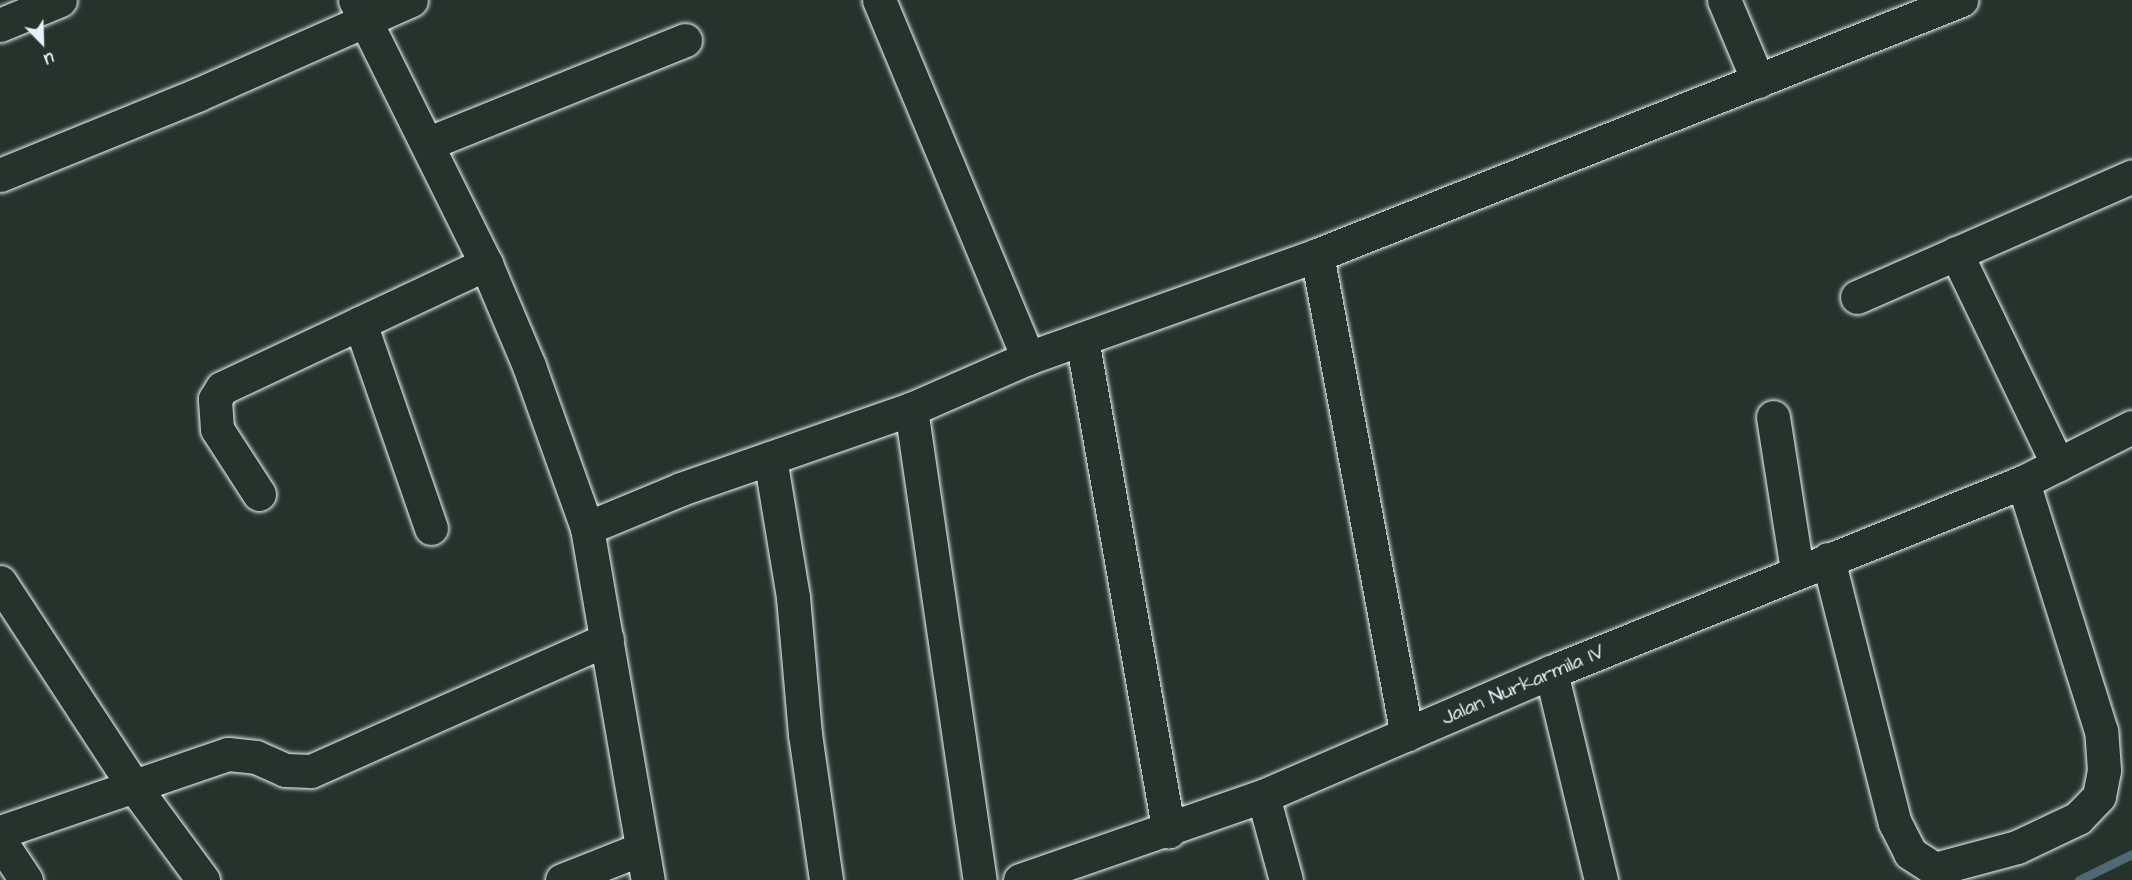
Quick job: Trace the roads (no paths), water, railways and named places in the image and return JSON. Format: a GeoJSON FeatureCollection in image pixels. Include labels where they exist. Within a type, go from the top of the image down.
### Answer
{"type":"FeatureCollection","features":[{"type":"Feature","properties":{"kind":"street"},"geometry":{"type":"LineString","coordinates":[[0,25],[60,0]]}},
{"type":"Feature","properties":{"kind":"street"},"geometry":{"type":"LineString","coordinates":[[0,176],[197,95],[361,9],[411,0]]}},
{"type":"Feature","properties":{"kind":"street"},"geometry":{"type":"LineString","coordinates":[[879,0],[1028,358]]}},
{"type":"Feature","properties":{"kind":"street"},"geometry":{"type":"LineString","coordinates":[[1724,0],[1758,81]]}},
{"type":"Feature","properties":{"kind":"street"},"geometry":{"type":"LineString","coordinates":[[587,528],[770,458],[911,409],[1028,358],[1317,255],[1961,0]]}},
{"type":"Feature","properties":{"kind":"street"},"geometry":{"type":"LineString","coordinates":[[361,9],[429,143],[486,264],[530,366],[587,528],[608,639],[645,865],[562,880]]}},
{"type":"Feature","properties":{"kind":"street"},"geometry":{"type":"LineString","coordinates":[[429,143],[685,40]]}},
{"type":"Feature","properties":{"kind":"street"},"geometry":{"type":"LineString","coordinates":[[1857,297],[2132,176]]}},
{"type":"Feature","properties":{"kind":"street"},"geometry":{"type":"LineString","coordinates":[[1956,253],[2058,465]]}},
{"type":"Feature","properties":{"kind":"street"},"geometry":{"type":"LineString","coordinates":[[1317,255],[1407,735]]}},
{"type":"Feature","properties":{"kind":"street"},"geometry":{"type":"LineString","coordinates":[[259,494],[217,429],[215,399],[222,388],[486,264]]}},
{"type":"Feature","properties":{"kind":"street"},"geometry":{"type":"LineString","coordinates":[[360,322],[431,528]]}},
{"type":"Feature","properties":{"kind":"street"},"geometry":{"type":"LineString","coordinates":[[1082,339],[1169,831]]}},
{"type":"Feature","properties":{"kind":"street"},"geometry":{"type":"LineString","coordinates":[[911,409],[980,880]]}},
{"type":"Feature","properties":{"kind":"street"},"geometry":{"type":"LineString","coordinates":[[1773,417],[1797,571]]}},
{"type":"Feature","properties":{"kind":"street","name":"Jalan Nurkarmila IV"},"geometry":{"type":"LineString","coordinates":[[1020,880],[1169,831],[1263,796],[1551,672],[1797,571],[2023,482],[2132,427]]}},
{"type":"Feature","properties":{"kind":"street"},"geometry":{"type":"LineString","coordinates":[[770,458],[793,597],[805,734],[826,880]]}},
{"type":"Feature","properties":{"kind":"street"},"geometry":{"type":"LineString","coordinates":[[1828,559],[1895,823],[1910,853],[1935,869],[2018,846],[2078,818],[2099,796],[2104,770],[2101,730],[2023,482]]}},
{"type":"Feature","properties":{"kind":"street"},"geometry":{"type":"LineString","coordinates":[[0,582],[133,785],[203,880]]}},
{"type":"Feature","properties":{"kind":"street"},"geometry":{"type":"LineString","coordinates":[[0,832],[228,754],[256,757],[285,770],[311,771],[608,639]]}},
{"type":"Feature","properties":{"kind":"street"},"geometry":{"type":"LineString","coordinates":[[1551,672],[1601,880]]}},
{"type":"Feature","properties":{"kind":"street"},"geometry":{"type":"LineString","coordinates":[[1263,796],[1286,880]]}},
{"type":"Feature","properties":{"kind":"street"},"geometry":{"type":"LineString","coordinates":[[0,841],[26,880]]}},
{"type":"Feature","properties":{"kind":"waterway"},"geometry":{"type":"LineString","coordinates":[[2079,880],[2132,854]]}}]}
